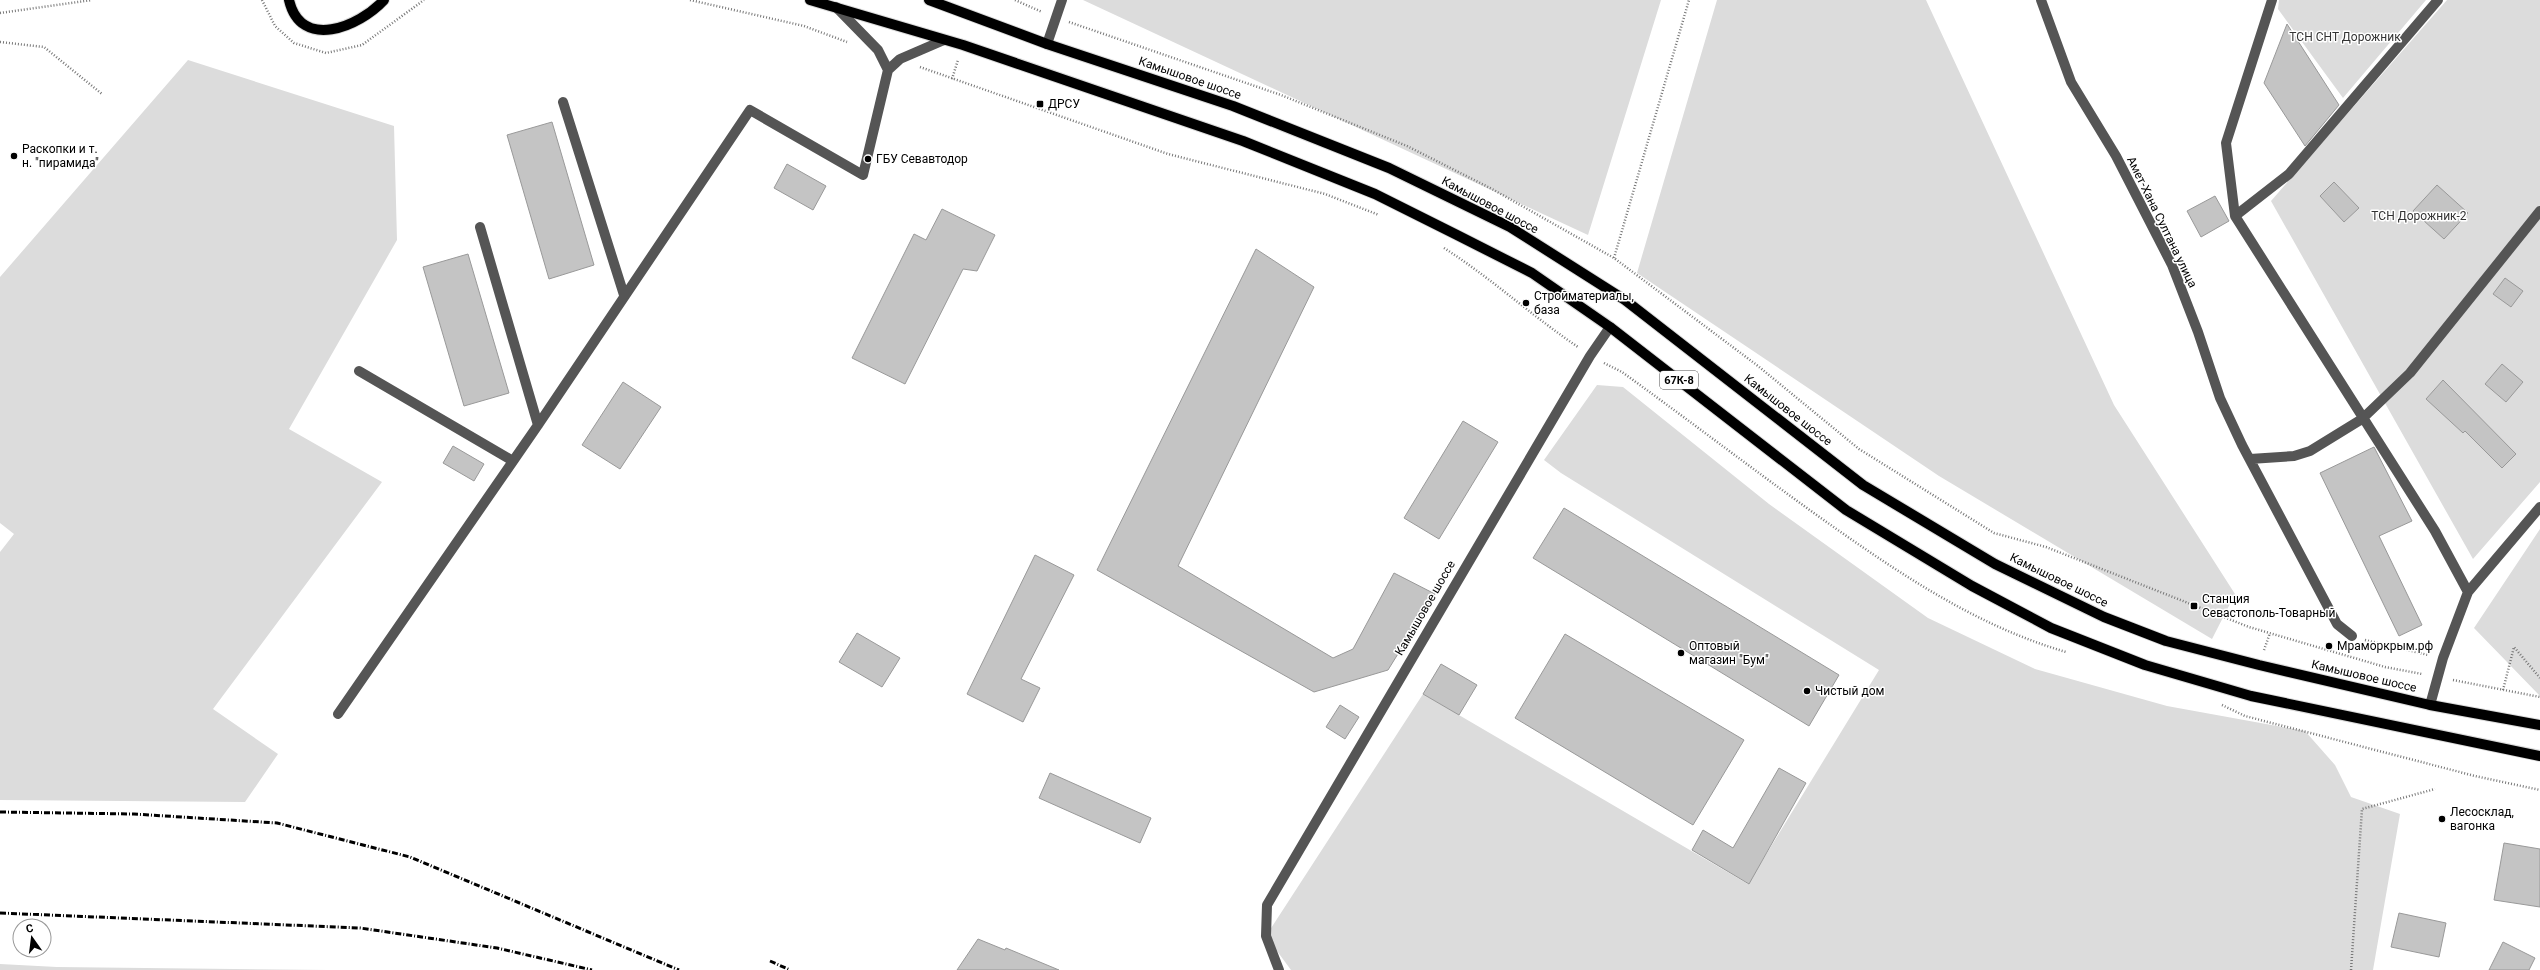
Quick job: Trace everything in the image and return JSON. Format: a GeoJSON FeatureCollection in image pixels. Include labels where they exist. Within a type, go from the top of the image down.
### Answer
{"type":"FeatureCollection","features":[{"type":"Feature","properties":{"kind":"main road"},"geometry":{"type":"LineString","coordinates":[[289,0],[296,15],[305,25],[317,29],[349,26],[362,19],[384,0]]}},
{"type":"Feature","properties":{"kind":"main road","name":"67К-8"},"geometry":{"type":"LineString","coordinates":[[810,0],[944,40],[1243,141],[1375,194],[1532,273],[1610,327],[1846,510],[1972,586],[2051,628],[2145,665],[2251,696],[2540,756]]}},
{"type":"Feature","properties":{"kind":"main road","name":"Камышовое шоссе"},"geometry":{"type":"LineString","coordinates":[[929,0],[1047,44],[1240,109],[1389,168],[1510,227],[1625,300],[1863,485],[1994,564],[2104,617],[2166,641],[2259,666],[2430,705],[2540,725]]}},
{"type":"Feature","properties":{"kind":"street"},"geometry":{"type":"LineString","coordinates":[[1047,44],[1062,0]]}},
{"type":"Feature","properties":{"kind":"street","name":"Амет-Хана Султана улица"},"geometry":{"type":"LineString","coordinates":[[2041,0],[2071,82],[2116,156],[2172,266],[2198,332],[2220,398],[2250,460],[2337,624],[2352,636]]}},
{"type":"Feature","properties":{"kind":"street"},"geometry":{"type":"LineString","coordinates":[[2272,0],[2226,143],[2234,216],[2362,419],[2435,531],[2468,592]]}},
{"type":"Feature","properties":{"kind":"street"},"geometry":{"type":"LineString","coordinates":[[2234,216],[2289,174],[2438,0]]}},
{"type":"Feature","properties":{"kind":"street"},"geometry":{"type":"LineString","coordinates":[[836,7],[878,50],[888,70]]}},
{"type":"Feature","properties":{"kind":"street"},"geometry":{"type":"LineString","coordinates":[[338,714],[538,425],[624,295],[750,110],[863,175],[888,70],[900,59],[944,40]]}},
{"type":"Feature","properties":{"kind":"street"},"geometry":{"type":"LineString","coordinates":[[563,102],[624,295]]}},
{"type":"Feature","properties":{"kind":"street"},"geometry":{"type":"LineString","coordinates":[[2250,460],[2294,456],[2310,451],[2362,419],[2410,373],[2540,211]]}},
{"type":"Feature","properties":{"kind":"street"},"geometry":{"type":"LineString","coordinates":[[480,227],[538,425]]}},
{"type":"Feature","properties":{"kind":"street","name":"Камышовое шоссе"},"geometry":{"type":"LineString","coordinates":[[1279,970],[1266,936],[1267,905],[1590,356],[1610,327]]}},
{"type":"Feature","properties":{"kind":"street"},"geometry":{"type":"LineString","coordinates":[[359,371],[513,461]]}},
{"type":"Feature","properties":{"kind":"street"},"geometry":{"type":"LineString","coordinates":[[2430,705],[2436,677],[2468,592],[2540,507]]}},
{"type":"Feature","properties":{"kind":"path"},"geometry":{"type":"LineString","coordinates":[[0,13],[92,0]]}},
{"type":"Feature","properties":{"kind":"path"},"geometry":{"type":"LineString","coordinates":[[690,0],[804,26],[848,42]]}},
{"type":"Feature","properties":{"kind":"path"},"geometry":{"type":"LineString","coordinates":[[1015,0],[1056,18],[1281,95],[1407,146],[1492,189],[1614,258],[1758,366],[1859,449],[1994,533],[2046,547],[2249,627],[2385,668],[2540,697]]}},
{"type":"Feature","properties":{"kind":"path"},"geometry":{"type":"LineString","coordinates":[[1614,258],[1688,0]]}},
{"type":"Feature","properties":{"kind":"path"},"geometry":{"type":"LineString","coordinates":[[0,42],[44,47],[102,94]]}},
{"type":"Feature","properties":{"kind":"path"},"geometry":{"type":"LineString","coordinates":[[900,59],[1168,154],[1325,194],[1380,216]]}},
{"type":"Feature","properties":{"kind":"path"},"geometry":{"type":"LineString","coordinates":[[1441,246],[1479,270],[1543,323],[1590,356]]}},
{"type":"Feature","properties":{"kind":"path"},"geometry":{"type":"LineString","coordinates":[[2352,636],[2395,648],[2443,658]]}},
{"type":"Feature","properties":{"kind":"path"},"geometry":{"type":"LineString","coordinates":[[2503,690],[2514,648],[2540,678]]}},
{"type":"Feature","properties":{"kind":"path"},"geometry":{"type":"LineString","coordinates":[[2442,767],[2540,790]]}},
{"type":"Feature","properties":{"kind":"path"},"geometry":{"type":"LineString","coordinates":[[2351,970],[2362,809],[2435,789]]}},
{"type":"Feature","properties":{"kind":"green space"},"geometry":{"type":"Polygon","coordinates":[[[1083,0],[1661,0],[1588,235],[1083,0]]]}},
{"type":"Feature","properties":{"kind":"green space"},"geometry":{"type":"Polygon","coordinates":[[[1717,0],[1926,0],[2114,405],[2235,594],[2212,639],[1939,476],[1637,273],[1717,0]]]}},
{"type":"Feature","properties":{"kind":"green space","name":"ТСН СНТ Дорожник"},"geometry":{"type":"Polygon","coordinates":[[[2279,0],[2426,0],[2343,98],[2278,9],[2279,0]]]}},
{"type":"Feature","properties":{"kind":"green space","name":"ТСН Дорожник-2"},"geometry":{"type":"Polygon","coordinates":[[[2447,0],[2540,0],[2540,482],[2473,559],[2271,201],[2447,0]]]}},
{"type":"Feature","properties":{"kind":"green space"},"geometry":{"type":"Polygon","coordinates":[[[188,60],[394,126],[397,240],[289,429],[382,482],[213,709],[278,754],[245,802],[0,800],[0,552],[14,534],[0,523],[0,277],[188,60]]]}},
{"type":"Feature","properties":{"kind":"green space"},"geometry":{"type":"Polygon","coordinates":[[[1597,385],[1623,387],[1769,504],[1928,618],[2035,669],[2167,706],[2305,731],[2335,765],[2351,797],[2400,814],[2373,970],[1291,970],[1266,936],[1423,694],[1748,884],[1879,670],[1561,473],[1544,460],[1597,385]]]}},
{"type":"Feature","properties":{"kind":"green space"},"geometry":{"type":"Polygon","coordinates":[[[2540,529],[2540,696],[2474,628],[2540,529]]]}},
{"type":"Feature","properties":{"kind":"green space"},"geometry":{"type":"Polygon","coordinates":[[[0,964],[57,967],[328,970],[0,970],[0,964]]]}},
{"type":"Feature","properties":{"kind":"building"},"geometry":{"type":"Polygon","coordinates":[[[2287,24],[2339,105],[2305,146],[2264,83],[2287,24]]]}},
{"type":"Feature","properties":{"kind":"building"},"geometry":{"type":"Polygon","coordinates":[[[552,122],[594,265],[549,279],[507,135],[552,122]]]}},
{"type":"Feature","properties":{"kind":"building"},"geometry":{"type":"Polygon","coordinates":[[[787,164],[826,186],[813,210],[774,188],[787,164]]]}},
{"type":"Feature","properties":{"kind":"building"},"geometry":{"type":"Polygon","coordinates":[[[2334,182],[2359,208],[2344,222],[2320,196],[2334,182]]]}},
{"type":"Feature","properties":{"kind":"building"},"geometry":{"type":"Polygon","coordinates":[[[2437,185],[2468,213],[2444,239],[2413,211],[2437,185]]]}},
{"type":"Feature","properties":{"kind":"building"},"geometry":{"type":"Polygon","coordinates":[[[2215,196],[2229,221],[2201,237],[2187,211],[2215,196]]]}},
{"type":"Feature","properties":{"kind":"building"},"geometry":{"type":"Polygon","coordinates":[[[942,209],[995,235],[977,271],[963,269],[905,384],[852,358],[914,234],[926,240],[942,209]]]}},
{"type":"Feature","properties":{"kind":"building"},"geometry":{"type":"Polygon","coordinates":[[[1256,249],[1314,287],[1178,566],[1333,658],[1353,649],[1394,573],[1435,594],[1388,670],[1314,692],[1097,570],[1256,249]]]}},
{"type":"Feature","properties":{"kind":"building"},"geometry":{"type":"Polygon","coordinates":[[[468,254],[509,393],[464,406],[423,267],[468,254]]]}},
{"type":"Feature","properties":{"kind":"building"},"geometry":{"type":"Polygon","coordinates":[[[2505,278],[2523,291],[2511,307],[2493,294],[2505,278]]]}},
{"type":"Feature","properties":{"kind":"building"},"geometry":{"type":"Polygon","coordinates":[[[2502,364],[2523,382],[2506,402],[2485,384],[2502,364]]]}},
{"type":"Feature","properties":{"kind":"building"},"geometry":{"type":"Polygon","coordinates":[[[2443,380],[2516,454],[2502,468],[2465,431],[2463,433],[2426,399],[2443,380]]]}},
{"type":"Feature","properties":{"kind":"building"},"geometry":{"type":"Polygon","coordinates":[[[623,382],[661,407],[620,469],[582,445],[623,382]]]}},
{"type":"Feature","properties":{"kind":"building"},"geometry":{"type":"Polygon","coordinates":[[[1463,421],[1498,442],[1439,539],[1404,518],[1463,421]]]}},
{"type":"Feature","properties":{"kind":"building"},"geometry":{"type":"Polygon","coordinates":[[[453,446],[484,464],[474,481],[443,463],[453,446]]]}},
{"type":"Feature","properties":{"kind":"building"},"geometry":{"type":"Polygon","coordinates":[[[2374,447],[2412,521],[2379,536],[2422,625],[2399,636],[2320,473],[2374,447]]]}},
{"type":"Feature","properties":{"kind":"building"},"geometry":{"type":"Polygon","coordinates":[[[1564,508],[1839,675],[1809,726],[1533,558],[1564,508]]]}},
{"type":"Feature","properties":{"kind":"building"},"geometry":{"type":"Polygon","coordinates":[[[1035,555],[1074,575],[1021,679],[1040,688],[1023,722],[967,694],[1035,555]]]}},
{"type":"Feature","properties":{"kind":"building"},"geometry":{"type":"Polygon","coordinates":[[[857,633],[900,658],[882,687],[839,662],[857,633]]]}},
{"type":"Feature","properties":{"kind":"building"},"geometry":{"type":"Polygon","coordinates":[[[1565,634],[1744,740],[1693,825],[1515,718],[1565,634]]]}},
{"type":"Feature","properties":{"kind":"building"},"geometry":{"type":"Polygon","coordinates":[[[1441,664],[1477,685],[1459,715],[1423,694],[1441,664]]]}},
{"type":"Feature","properties":{"kind":"building"},"geometry":{"type":"Polygon","coordinates":[[[1340,705],[1359,717],[1345,739],[1326,727],[1340,705]]]}},
{"type":"Feature","properties":{"kind":"building"},"geometry":{"type":"Polygon","coordinates":[[[1779,768],[1806,783],[1749,884],[1692,850],[1703,830],[1733,848],[1779,768]]]}},
{"type":"Feature","properties":{"kind":"building"},"geometry":{"type":"Polygon","coordinates":[[[1050,773],[1151,818],[1140,843],[1039,798],[1050,773]]]}},
{"type":"Feature","properties":{"kind":"building"},"geometry":{"type":"Polygon","coordinates":[[[2504,843],[2540,849],[2540,907],[2494,900],[2504,843]]]}},
{"type":"Feature","properties":{"kind":"building"},"geometry":{"type":"Polygon","coordinates":[[[2399,913],[2446,923],[2439,957],[2391,947],[2399,913]]]}},
{"type":"Feature","properties":{"kind":"building"},"geometry":{"type":"Polygon","coordinates":[[[978,939],[1005,950],[1006,948],[1059,970],[957,970],[978,939]]]}},
{"type":"Feature","properties":{"kind":"building"},"geometry":{"type":"Polygon","coordinates":[[[2503,942],[2535,958],[2529,970],[2489,970],[2503,942]]]}},
{"type":"Feature","properties":{"kind":"railway"},"geometry":{"type":"LineString","coordinates":[[0,812],[134,814],[277,823],[410,857],[679,970]]}},
{"type":"Feature","properties":{"kind":"railway"},"geometry":{"type":"LineString","coordinates":[[0,913],[360,928],[497,948],[592,970]]}},
{"type":"Feature","properties":{"kind":"railway"},"geometry":{"type":"LineString","coordinates":[[770,961],[790,970]]}},
{"type":"Feature","properties":{"kind":"place","name":"ДРСУ"},"geometry":{"type":"Point","coordinates":[1040,104]}},
{"type":"Feature","properties":{"kind":"place","name":"Раскопки и т. н. \"пирамида\""},"geometry":{"type":"Point","coordinates":[14,156]}},
{"type":"Feature","properties":{"kind":"place","name":"ГБУ Севавтодор"},"geometry":{"type":"Point","coordinates":[868,159]}},
{"type":"Feature","properties":{"kind":"place","name":"Стройматериалы, база"},"geometry":{"type":"Point","coordinates":[1526,303]}},
{"type":"Feature","properties":{"kind":"place","name":"Станция Севастополь-Товарный"},"geometry":{"type":"Point","coordinates":[2194,606]}},
{"type":"Feature","properties":{"kind":"place","name":"Мраморкрым.рф"},"geometry":{"type":"Point","coordinates":[2329,646]}},
{"type":"Feature","properties":{"kind":"place","name":"Оптовый магазин \"Бум\""},"geometry":{"type":"Point","coordinates":[1681,653]}},
{"type":"Feature","properties":{"kind":"place","name":"Чистый дом"},"geometry":{"type":"Point","coordinates":[1807,691]}},
{"type":"Feature","properties":{"kind":"place","name":"Лесосклад, вагонка"},"geometry":{"type":"Point","coordinates":[2442,819]}}]}
